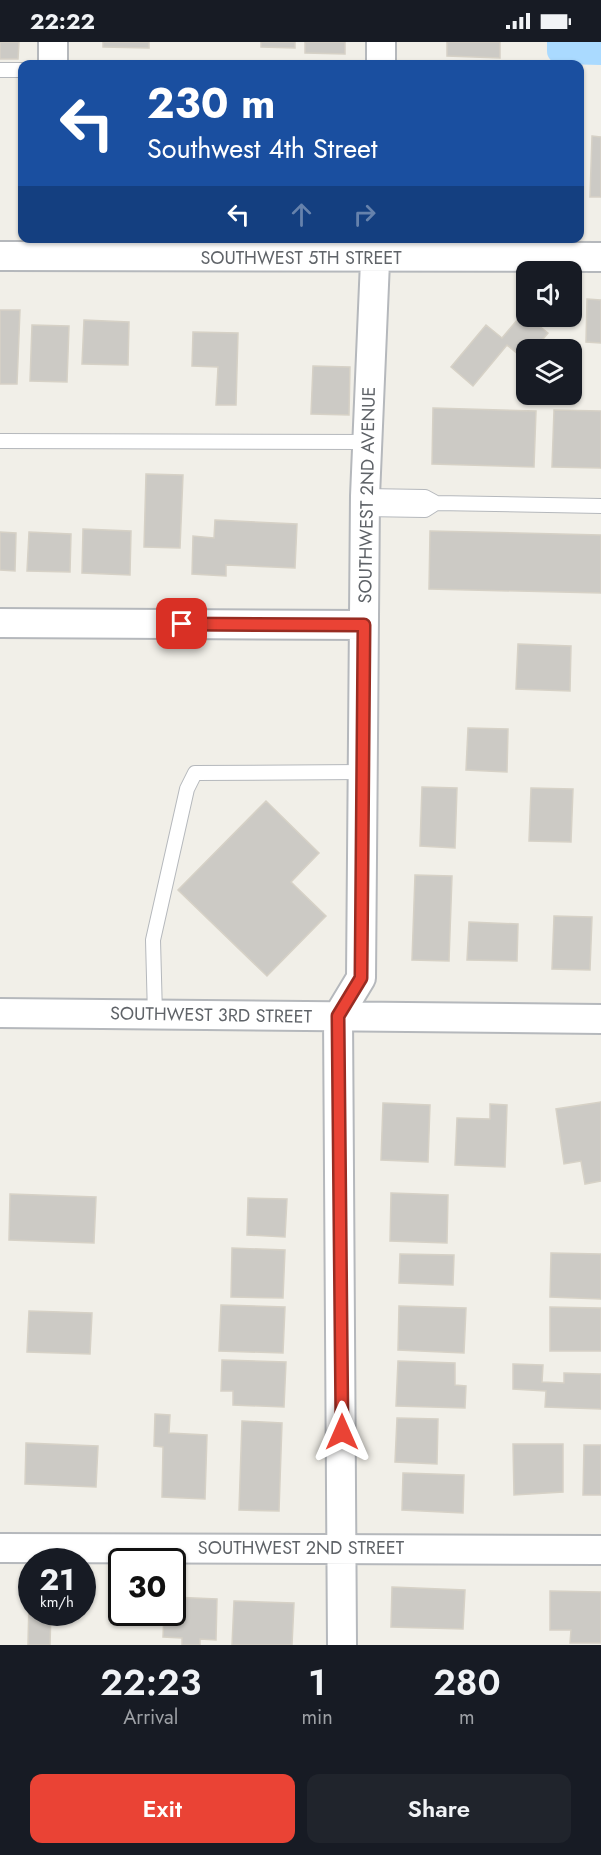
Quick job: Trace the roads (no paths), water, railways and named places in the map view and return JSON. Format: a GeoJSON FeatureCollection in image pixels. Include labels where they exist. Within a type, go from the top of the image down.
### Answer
{"type":"FeatureCollection","features":[{"type":"Feature","properties":{"kind":"street"},"geometry":{"type":"LineString","coordinates":[[53,42],[53,60]]}},
{"type":"Feature","properties":{"kind":"street"},"geometry":{"type":"LineString","coordinates":[[381,42],[381,60]]}},
{"type":"Feature","properties":{"kind":"street","name":"SOUTHWEST 5TH STREET"},"geometry":{"type":"LineString","coordinates":[[0,256],[50,247],[376,248],[601,256]]}},
{"type":"Feature","properties":{"kind":"street","name":"SOUTHWEST 2ND AVENUE"},"geometry":{"type":"LineString","coordinates":[[338,1016],[361,978],[364,502],[376,248]]}},
{"type":"Feature","properties":{"kind":"street"},"geometry":{"type":"LineString","coordinates":[[0,623],[364,625]]}},
{"type":"Feature","properties":{"kind":"street","name":"SOUTHWEST 3RD STREET"},"geometry":{"type":"LineString","coordinates":[[0,1013],[601,1019]]}},
{"type":"Feature","properties":{"kind":"street"},"geometry":{"type":"LineString","coordinates":[[338,1016],[342,1645]]}},
{"type":"Feature","properties":{"kind":"street","name":"SOUTHWEST 2ND STREET"},"geometry":{"type":"LineString","coordinates":[[0,1548],[343,1547],[601,1550]]}},
{"type":"Feature","properties":{"kind":"lane"},"geometry":{"type":"LineString","coordinates":[[0,70],[18,70]]}},
{"type":"Feature","properties":{"kind":"lane"},"geometry":{"type":"LineString","coordinates":[[0,441],[366,442]]}},
{"type":"Feature","properties":{"kind":"lane"},"geometry":{"type":"LineString","coordinates":[[364,502],[425,510],[436,502],[601,506]]}},
{"type":"Feature","properties":{"kind":"lane"},"geometry":{"type":"LineString","coordinates":[[155,1015],[153,940],[187,789],[195,773],[363,772]]}},
{"type":"Feature","properties":{"kind":"waterway"},"geometry":{"type":"LineString","coordinates":[[560,42],[560,51],[601,52]]}}]}
